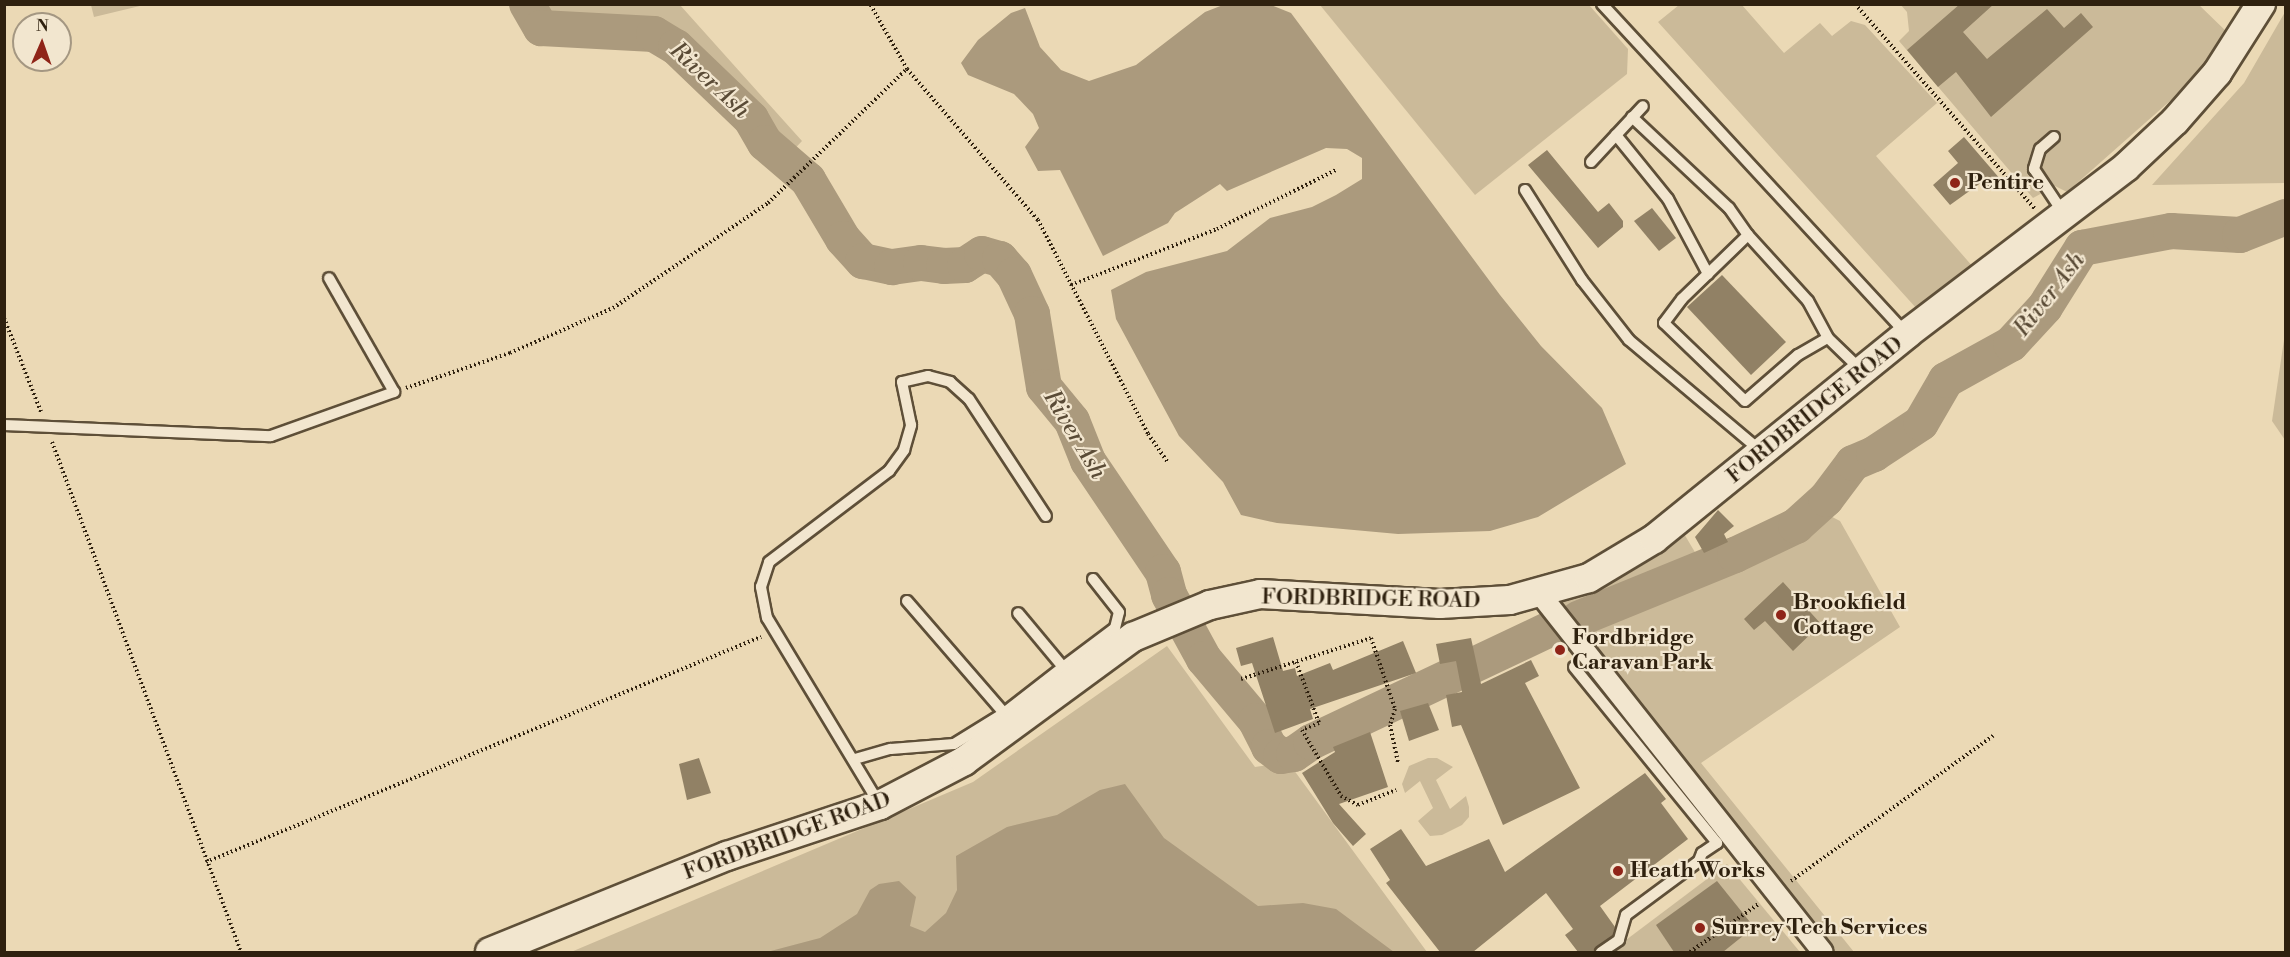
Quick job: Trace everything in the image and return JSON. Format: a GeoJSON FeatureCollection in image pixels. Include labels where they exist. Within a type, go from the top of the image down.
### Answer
{"type":"FeatureCollection","features":[{"type":"Feature","properties":{"kind":"street","name":"FORDBRIDGE ROAD"},"geometry":{"type":"LineString","coordinates":[[490,952],[727,856],[880,805],[964,761],[1068,673],[1164,622],[1210,605],[1260,594],[1440,604],[1510,600],[1540,594],[1589,578],[1654,539],[1864,373],[1907,334],[2126,167],[2175,121],[2217,73],[2261,4]]}},
{"type":"Feature","properties":{"kind":"street"},"geometry":{"type":"LineString","coordinates":[[1540,594],[1774,893],[1823,952]]}},
{"type":"Feature","properties":{"kind":"lane"},"geometry":{"type":"LineString","coordinates":[[1602,4],[1907,334]]}},
{"type":"Feature","properties":{"kind":"lane"},"geometry":{"type":"LineString","coordinates":[[1591,162],[1643,106]]}},
{"type":"Feature","properties":{"kind":"lane"},"geometry":{"type":"LineString","coordinates":[[1632,117],[1730,208],[1748,235],[1808,301],[1828,338],[1864,373]]}},
{"type":"Feature","properties":{"kind":"lane"},"geometry":{"type":"LineString","coordinates":[[1616,135],[1668,199],[1708,274]]}},
{"type":"Feature","properties":{"kind":"lane"},"geometry":{"type":"LineString","coordinates":[[2054,137],[2040,149],[2034,169],[2057,220]]}},
{"type":"Feature","properties":{"kind":"lane"},"geometry":{"type":"LineString","coordinates":[[1525,190],[1582,280],[1629,340],[1763,453]]}},
{"type":"Feature","properties":{"kind":"lane"},"geometry":{"type":"LineString","coordinates":[[1748,235],[1708,274],[1664,323],[1745,401],[1798,355],[1828,338]]}},
{"type":"Feature","properties":{"kind":"lane"},"geometry":{"type":"LineString","coordinates":[[4,425],[271,436],[394,392],[329,278]]}},
{"type":"Feature","properties":{"kind":"lane"},"geometry":{"type":"LineString","coordinates":[[880,805],[855,759],[767,618],[761,587],[769,562],[825,522],[894,464],[904,450],[911,425],[902,382],[928,376],[950,382],[969,399],[1046,516]]}},
{"type":"Feature","properties":{"kind":"lane"},"geometry":{"type":"LineString","coordinates":[[855,759],[891,749],[954,744],[1068,673],[1115,628],[1119,612],[1093,579]]}},
{"type":"Feature","properties":{"kind":"lane"},"geometry":{"type":"LineString","coordinates":[[907,601],[1004,712]]}},
{"type":"Feature","properties":{"kind":"lane"},"geometry":{"type":"LineString","coordinates":[[1018,613],[1068,673]]}},
{"type":"Feature","properties":{"kind":"lane"},"geometry":{"type":"LineString","coordinates":[[1574,667],[1717,843],[1702,853],[1700,861],[1626,915],[1619,940],[1601,952]]}},
{"type":"Feature","properties":{"kind":"path"},"geometry":{"type":"LineString","coordinates":[[870,4],[907,69],[1038,220],[1148,434],[1168,463]]}},
{"type":"Feature","properties":{"kind":"path"},"geometry":{"type":"LineString","coordinates":[[1855,4],[2057,220]]}},
{"type":"Feature","properties":{"kind":"path"},"geometry":{"type":"LineString","coordinates":[[394,392],[510,353],[613,308],[768,203],[837,139],[907,69]]}},
{"type":"Feature","properties":{"kind":"path"},"geometry":{"type":"LineString","coordinates":[[1071,285],[1217,229],[1336,170]]}},
{"type":"Feature","properties":{"kind":"path"},"geometry":{"type":"LineString","coordinates":[[4,318],[241,952]]}},
{"type":"Feature","properties":{"kind":"path"},"geometry":{"type":"LineString","coordinates":[[206,862],[776,632]]}},
{"type":"Feature","properties":{"kind":"path"},"geometry":{"type":"LineString","coordinates":[[1241,679],[1371,638],[1394,705],[1390,725],[1398,763]]}},
{"type":"Feature","properties":{"kind":"path"},"geometry":{"type":"LineString","coordinates":[[1296,662],[1319,723],[1302,730],[1341,796],[1358,805],[1396,790]]}},
{"type":"Feature","properties":{"kind":"path"},"geometry":{"type":"LineString","coordinates":[[1690,952],[1993,736]]}},
{"type":"Feature","properties":{"kind":"shaded area"},"geometry":{"type":"Polygon","coordinates":[[[91,4],[144,5],[94,17],[91,4]]]}},
{"type":"Feature","properties":{"kind":"shaded area"},"geometry":{"type":"Polygon","coordinates":[[[1900,4],[2199,5],[2229,34],[2171,100],[2067,192],[2055,186],[2033,198],[1899,41],[1909,31],[1907,12],[1900,4]]]}},
{"type":"Feature","properties":{"kind":"shaded area"},"geometry":{"type":"Polygon","coordinates":[[[527,5],[680,5],[802,141],[784,160],[765,143],[751,119],[676,47],[654,34],[541,28],[527,5]]]}},
{"type":"Feature","properties":{"kind":"shaded area"},"geometry":{"type":"Polygon","coordinates":[[[1223,5],[1271,5],[1291,13],[1500,295],[1541,346],[1602,408],[1626,464],[1538,517],[1490,531],[1398,534],[1277,523],[1241,515],[1223,482],[1179,436],[1116,319],[1111,290],[1146,272],[1227,251],[1270,218],[1312,207],[1336,195],[1362,179],[1362,158],[1347,149],[1326,148],[1227,191],[1220,184],[1175,213],[1168,223],[1103,256],[1060,170],[1038,171],[1025,147],[1039,128],[1033,114],[1014,94],[968,75],[961,63],[978,40],[1011,13],[1025,8],[1040,47],[1061,70],[1089,81],[1136,65],[1205,12],[1223,5]]]}},
{"type":"Feature","properties":{"kind":"shaded area"},"geometry":{"type":"Polygon","coordinates":[[[1320,5],[1589,5],[1628,49],[1627,74],[1475,195],[1320,5]]]}},
{"type":"Feature","properties":{"kind":"shaded area"},"geometry":{"type":"Polygon","coordinates":[[[1679,5],[1742,5],[1784,53],[1820,23],[1832,36],[1851,21],[1865,25],[1937,103],[1876,156],[1974,268],[1917,309],[1658,22],[1679,5]]]}},
{"type":"Feature","properties":{"kind":"shaded area"},"geometry":{"type":"Polygon","coordinates":[[[2285,12],[2285,183],[2152,185],[2244,83],[2285,12]]]}},
{"type":"Feature","properties":{"kind":"shaded area"},"geometry":{"type":"Polygon","coordinates":[[[2285,333],[2285,440],[2272,421],[2285,333]]]}},
{"type":"Feature","properties":{"kind":"shaded area"},"geometry":{"type":"Polygon","coordinates":[[[1803,502],[1840,521],[1900,627],[1701,763],[1854,952],[1813,952],[1548,604],[1680,527],[1699,559],[1787,521],[1803,502]]]}},
{"type":"Feature","properties":{"kind":"shaded area"},"geometry":{"type":"Polygon","coordinates":[[[1167,646],[1255,767],[1288,762],[1427,952],[571,952],[973,782],[1167,646]]]}},
{"type":"Feature","properties":{"kind":"shaded area"},"geometry":{"type":"Polygon","coordinates":[[[1428,758],[1437,758],[1453,767],[1436,780],[1450,809],[1466,796],[1469,807],[1469,817],[1462,825],[1442,835],[1430,836],[1418,821],[1433,808],[1420,781],[1405,793],[1402,784],[1409,766],[1428,758]]]}},
{"type":"Feature","properties":{"kind":"shaded area"},"geometry":{"type":"Polygon","coordinates":[[[1125,784],[1164,838],[1258,906],[1303,903],[1336,909],[1394,952],[767,952],[820,938],[857,914],[870,890],[879,884],[899,881],[916,897],[910,926],[925,932],[946,913],[957,890],[956,856],[1007,827],[1057,815],[1100,790],[1125,784]]]}},
{"type":"Feature","properties":{"kind":"shaded area"},"geometry":{"type":"Polygon","coordinates":[[[1727,864],[1800,952],[1610,952],[1727,864]]]}},
{"type":"Feature","properties":{"kind":"building"},"geometry":{"type":"Polygon","coordinates":[[[1960,4],[1994,4],[1963,32],[1987,59],[2047,9],[2064,28],[2081,13],[2093,27],[1991,117],[1956,72],[1938,87],[1907,50],[1960,4]]]}},
{"type":"Feature","properties":{"kind":"building","name":"Pentire"},"geometry":{"type":"Polygon","coordinates":[[[1964,137],[2001,180],[1989,190],[1982,182],[1950,205],[1933,185],[1958,163],[1948,151],[1964,137]]]}},
{"type":"Feature","properties":{"kind":"building"},"geometry":{"type":"Polygon","coordinates":[[[1547,150],[1598,212],[1609,203],[1623,221],[1623,227],[1598,248],[1528,165],[1547,150]]]}},
{"type":"Feature","properties":{"kind":"building"},"geometry":{"type":"Polygon","coordinates":[[[1652,208],[1676,238],[1659,251],[1634,221],[1652,208]]]}},
{"type":"Feature","properties":{"kind":"building"},"geometry":{"type":"Polygon","coordinates":[[[1722,275],[1786,342],[1751,375],[1687,307],[1722,275]]]}},
{"type":"Feature","properties":{"kind":"building"},"geometry":{"type":"Polygon","coordinates":[[[1718,510],[1734,526],[1724,534],[1728,542],[1704,553],[1695,537],[1718,510]]]}},
{"type":"Feature","properties":{"kind":"building","name":"Brookfield Cottage"},"geometry":{"type":"Polygon","coordinates":[[[1783,582],[1821,624],[1793,651],[1765,621],[1754,630],[1744,619],[1783,582]]]}},
{"type":"Feature","properties":{"kind":"building"},"geometry":{"type":"Polygon","coordinates":[[[1273,637],[1283,671],[1295,668],[1297,676],[1330,663],[1333,670],[1403,641],[1416,673],[1310,709],[1313,719],[1275,733],[1252,663],[1241,666],[1236,648],[1273,637]]]}},
{"type":"Feature","properties":{"kind":"building"},"geometry":{"type":"Polygon","coordinates":[[[1471,638],[1481,684],[1531,660],[1539,676],[1525,683],[1580,788],[1503,825],[1461,725],[1452,727],[1446,695],[1462,692],[1456,661],[1440,664],[1436,644],[1471,638]]]}},
{"type":"Feature","properties":{"kind":"building"},"geometry":{"type":"Polygon","coordinates":[[[1428,703],[1439,730],[1409,741],[1400,711],[1428,703]]]}},
{"type":"Feature","properties":{"kind":"building"},"geometry":{"type":"Polygon","coordinates":[[[1370,732],[1388,787],[1339,804],[1366,834],[1353,846],[1333,823],[1302,773],[1335,752],[1333,747],[1370,732]]]}},
{"type":"Feature","properties":{"kind":"building"},"geometry":{"type":"Polygon","coordinates":[[[699,758],[711,793],[687,800],[679,764],[699,758]]]}},
{"type":"Feature","properties":{"kind":"building"},"geometry":{"type":"Polygon","coordinates":[[[1645,773],[1666,799],[1661,803],[1688,839],[1600,906],[1615,927],[1613,935],[1594,952],[1578,952],[1565,935],[1573,929],[1546,893],[1473,952],[1440,952],[1386,883],[1390,880],[1370,849],[1401,829],[1426,866],[1489,839],[1505,872],[1645,773]]]}},
{"type":"Feature","properties":{"kind":"building"},"geometry":{"type":"Polygon","coordinates":[[[1717,881],[1754,927],[1723,952],[1674,952],[1656,925],[1717,881]]]}},
{"type":"Feature","properties":{"kind":"waterway","name":"River Ash"},"geometry":{"type":"LineString","coordinates":[[527,4],[541,28],[654,34],[676,47],[751,119],[765,143],[808,180],[843,239],[863,261],[892,267],[921,263],[944,266],[965,265],[982,254],[1000,259],[1014,275],[1032,314],[1044,387],[1072,421],[1088,461],[1163,572],[1169,595],[1204,659],[1256,721],[1269,747],[1281,756],[1294,754],[1311,742],[1548,630]]}},
{"type":"Feature","properties":{"kind":"waterway","name":"River Ash"},"geometry":{"type":"LineString","coordinates":[[1578,619],[1735,555],[1796,526],[1826,499],[1853,463],[1874,454],[1921,423],[1946,380],[2011,344],[2045,307],[2082,248],[2171,231],[2240,235],[2286,217]]}},
{"type":"Feature","properties":{"kind":"place","name":"Pentire"},"geometry":{"type":"Point","coordinates":[1955,183]}},
{"type":"Feature","properties":{"kind":"place","name":"Brookfield Cottage"},"geometry":{"type":"Point","coordinates":[1781,615]}},
{"type":"Feature","properties":{"kind":"place","name":"Fordbridge Caravan Park"},"geometry":{"type":"Point","coordinates":[1560,650]}},
{"type":"Feature","properties":{"kind":"place","name":"Heath Works"},"geometry":{"type":"Point","coordinates":[1618,871]}},
{"type":"Feature","properties":{"kind":"place","name":"Surrey Tech Services"},"geometry":{"type":"Point","coordinates":[1700,928]}}]}
